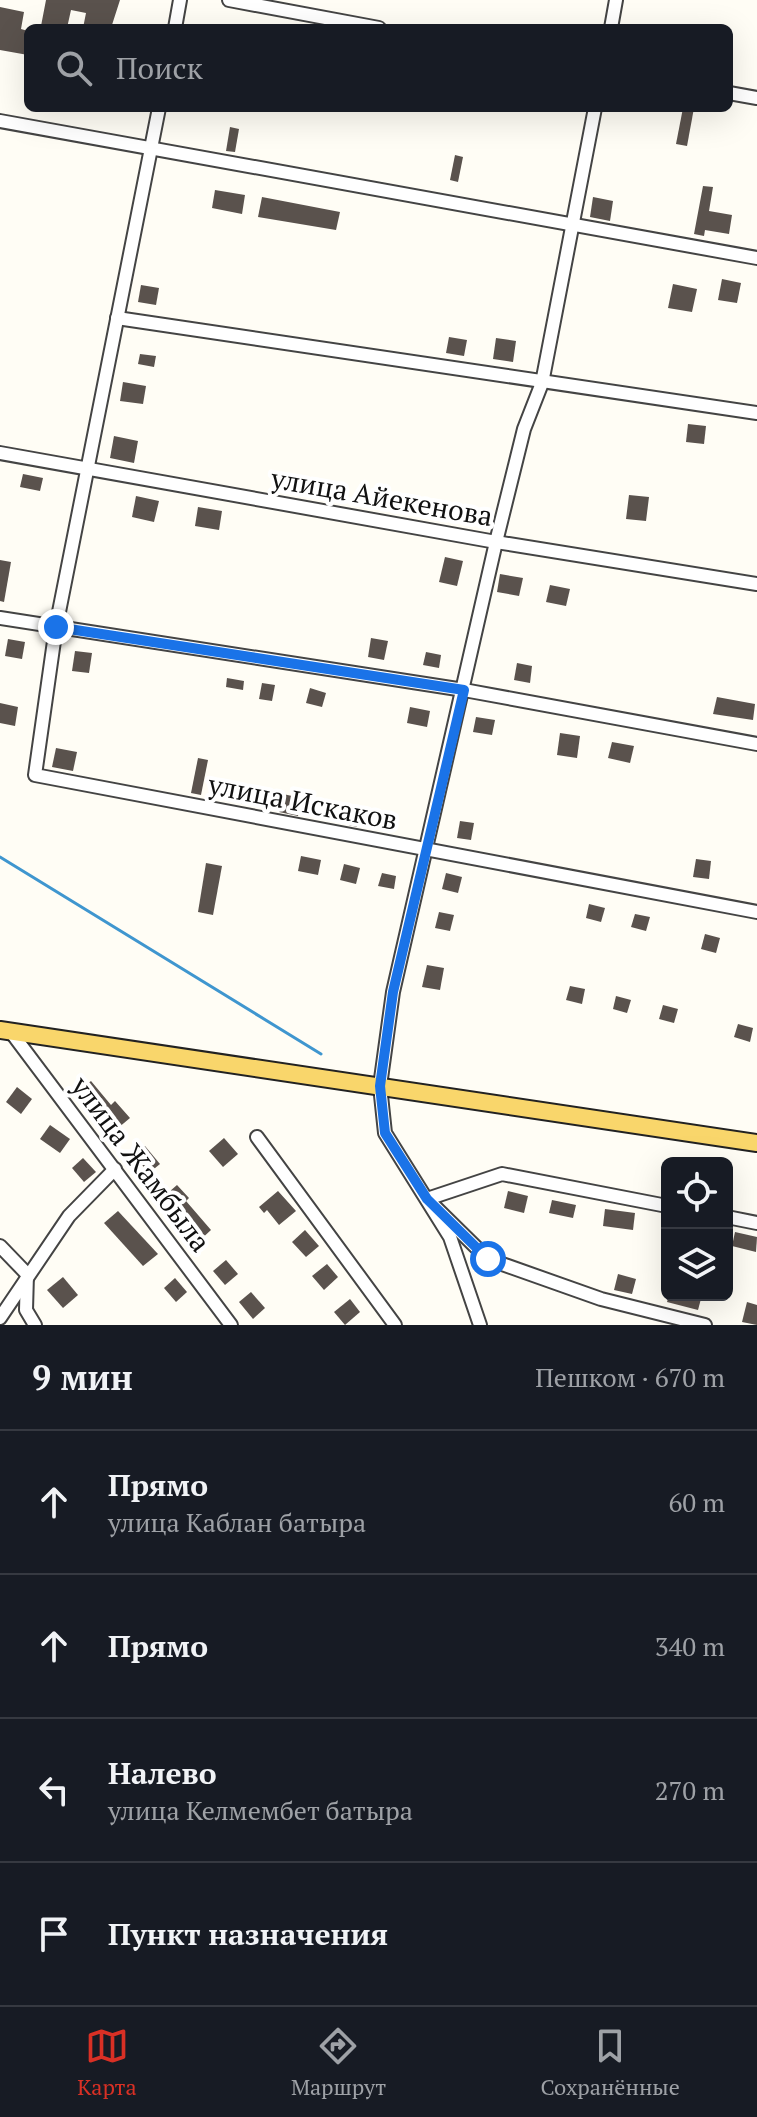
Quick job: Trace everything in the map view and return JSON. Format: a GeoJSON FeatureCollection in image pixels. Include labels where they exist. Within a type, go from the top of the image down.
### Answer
{"type":"FeatureCollection","features":[{"type":"Feature","properties":{"kind":"main road"},"geometry":{"type":"LineString","coordinates":[[6,1031],[757,1143]]}},
{"type":"Feature","properties":{"kind":"street"},"geometry":{"type":"LineString","coordinates":[[176,24],[180,0]]}},
{"type":"Feature","properties":{"kind":"street"},"geometry":{"type":"LineString","coordinates":[[229,0],[358,24]]}},
{"type":"Feature","properties":{"kind":"street"},"geometry":{"type":"LineString","coordinates":[[612,24],[616,0]]}},
{"type":"Feature","properties":{"kind":"street"},"geometry":{"type":"LineString","coordinates":[[733,94],[757,98]]}},
{"type":"Feature","properties":{"kind":"street"},"geometry":{"type":"LineString","coordinates":[[56,627],[90,469],[158,112]]}},
{"type":"Feature","properties":{"kind":"street"},"geometry":{"type":"LineString","coordinates":[[480,1325],[450,1237],[385,1133],[380,1086],[393,992],[496,542],[524,429],[542,383],[594,112]]}},
{"type":"Feature","properties":{"kind":"street"},"geometry":{"type":"LineString","coordinates":[[0,121],[573,222],[757,258]]}},
{"type":"Feature","properties":{"kind":"street"},"geometry":{"type":"LineString","coordinates":[[117,318],[757,413]]}},
{"type":"Feature","properties":{"kind":"street","name":"улица Айекенова"},"geometry":{"type":"LineString","coordinates":[[0,453],[496,542],[757,584]]}},
{"type":"Feature","properties":{"kind":"street"},"geometry":{"type":"LineString","coordinates":[[0,618],[464,690],[757,744]]}},
{"type":"Feature","properties":{"kind":"street","name":"улица Искаков"},"geometry":{"type":"LineString","coordinates":[[56,627],[35,775],[757,912]]}},
{"type":"Feature","properties":{"kind":"street","name":"улица Жамбыла"},"geometry":{"type":"LineString","coordinates":[[6,1031],[115,1169],[231,1325]]}},
{"type":"Feature","properties":{"kind":"street"},"geometry":{"type":"LineString","coordinates":[[257,1137],[395,1325]]}},
{"type":"Feature","properties":{"kind":"street"},"geometry":{"type":"LineString","coordinates":[[0,1318],[69,1216],[115,1169]]}},
{"type":"Feature","properties":{"kind":"street"},"geometry":{"type":"LineString","coordinates":[[427,1199],[502,1174],[661,1205]]}},
{"type":"Feature","properties":{"kind":"street"},"geometry":{"type":"LineString","coordinates":[[427,1199],[488,1259],[601,1299],[705,1325]]}},
{"type":"Feature","properties":{"kind":"street"},"geometry":{"type":"LineString","coordinates":[[733,1218],[757,1223]]}},
{"type":"Feature","properties":{"kind":"street"},"geometry":{"type":"LineString","coordinates":[[0,1246],[27,1274],[26,1310],[35,1325]]}},
{"type":"Feature","properties":{"kind":"building"},"geometry":{"type":"Polygon","coordinates":[[[46,0],[120,0],[112,24],[84,24],[86,13],[71,10],[68,24],[41,24],[46,0]]]}},
{"type":"Feature","properties":{"kind":"building"},"geometry":{"type":"Polygon","coordinates":[[[0,7],[24,12],[21,29],[24,30],[24,54],[0,50],[0,7]]]}},
{"type":"Feature","properties":{"kind":"building"},"geometry":{"type":"Polygon","coordinates":[[[682,112],[693,112],[687,146],[676,144],[682,112]]]}},
{"type":"Feature","properties":{"kind":"building"},"geometry":{"type":"Polygon","coordinates":[[[230,127],[239,129],[235,152],[226,151],[230,127]]]}},
{"type":"Feature","properties":{"kind":"building"},"geometry":{"type":"Polygon","coordinates":[[[455,155],[463,157],[458,182],[450,180],[455,155]]]}},
{"type":"Feature","properties":{"kind":"building"},"geometry":{"type":"Polygon","coordinates":[[[703,186],[713,187],[709,211],[732,215],[729,234],[705,230],[704,236],[694,234],[703,186]]]}},
{"type":"Feature","properties":{"kind":"building"},"geometry":{"type":"Polygon","coordinates":[[[215,190],[245,195],[242,214],[212,208],[215,190]]]}},
{"type":"Feature","properties":{"kind":"building"},"geometry":{"type":"Polygon","coordinates":[[[262,197],[340,212],[336,230],[258,217],[262,197]]]}},
{"type":"Feature","properties":{"kind":"building"},"geometry":{"type":"Polygon","coordinates":[[[593,197],[613,201],[610,221],[590,217],[593,197]]]}},
{"type":"Feature","properties":{"kind":"building"},"geometry":{"type":"Polygon","coordinates":[[[722,279],[741,283],[737,303],[718,300],[722,279]]]}},
{"type":"Feature","properties":{"kind":"building"},"geometry":{"type":"Polygon","coordinates":[[[673,284],[697,289],[692,312],[668,308],[673,284]]]}},
{"type":"Feature","properties":{"kind":"building"},"geometry":{"type":"Polygon","coordinates":[[[141,285],[159,288],[156,305],[138,302],[141,285]]]}},
{"type":"Feature","properties":{"kind":"building"},"geometry":{"type":"Polygon","coordinates":[[[449,337],[467,340],[464,356],[446,353],[449,337]]]}},
{"type":"Feature","properties":{"kind":"building"},"geometry":{"type":"Polygon","coordinates":[[[496,338],[516,341],[513,362],[493,359],[496,338]]]}},
{"type":"Feature","properties":{"kind":"building"},"geometry":{"type":"Polygon","coordinates":[[[140,354],[156,356],[154,367],[138,364],[140,354]]]}},
{"type":"Feature","properties":{"kind":"building"},"geometry":{"type":"Polygon","coordinates":[[[123,382],[146,386],[143,404],[120,401],[123,382]]]}},
{"type":"Feature","properties":{"kind":"building"},"geometry":{"type":"Polygon","coordinates":[[[688,424],[706,426],[704,444],[686,442],[688,424]]]}},
{"type":"Feature","properties":{"kind":"building"},"geometry":{"type":"Polygon","coordinates":[[[114,436],[138,441],[134,463],[110,458],[114,436]]]}},
{"type":"Feature","properties":{"kind":"building"},"geometry":{"type":"Polygon","coordinates":[[[23,474],[43,478],[40,491],[20,487],[23,474]]]}},
{"type":"Feature","properties":{"kind":"building"},"geometry":{"type":"Polygon","coordinates":[[[629,495],[649,497],[646,521],[626,519],[629,495]]]}},
{"type":"Feature","properties":{"kind":"building"},"geometry":{"type":"Polygon","coordinates":[[[136,496],[159,501],[154,522],[132,517],[136,496]]]}},
{"type":"Feature","properties":{"kind":"building"},"geometry":{"type":"Polygon","coordinates":[[[198,507],[222,511],[219,530],[195,526],[198,507]]]}},
{"type":"Feature","properties":{"kind":"building"},"geometry":{"type":"Polygon","coordinates":[[[445,557],[463,561],[457,586],[439,582],[445,557]]]}},
{"type":"Feature","properties":{"kind":"building"},"geometry":{"type":"Polygon","coordinates":[[[0,560],[11,562],[4,602],[0,601],[0,560]]]}},
{"type":"Feature","properties":{"kind":"building"},"geometry":{"type":"Polygon","coordinates":[[[500,574],[523,578],[519,596],[497,592],[500,574]]]}},
{"type":"Feature","properties":{"kind":"building"},"geometry":{"type":"Polygon","coordinates":[[[550,585],[570,589],[566,606],[546,602],[550,585]]]}},
{"type":"Feature","properties":{"kind":"building"},"geometry":{"type":"Polygon","coordinates":[[[371,638],[388,641],[384,660],[368,657],[371,638]]]}},
{"type":"Feature","properties":{"kind":"building"},"geometry":{"type":"Polygon","coordinates":[[[8,639],[25,642],[22,659],[5,656],[8,639]]]}},
{"type":"Feature","properties":{"kind":"building"},"geometry":{"type":"Polygon","coordinates":[[[75,651],[92,653],[89,673],[72,671],[75,651]]]}},
{"type":"Feature","properties":{"kind":"building"},"geometry":{"type":"Polygon","coordinates":[[[426,652],[441,655],[439,668],[423,665],[426,652]]]}},
{"type":"Feature","properties":{"kind":"building"},"geometry":{"type":"Polygon","coordinates":[[[517,663],[532,666],[530,683],[514,680],[517,663]]]}},
{"type":"Feature","properties":{"kind":"building"},"geometry":{"type":"Polygon","coordinates":[[[227,678],[244,681],[243,690],[226,687],[227,678]]]}},
{"type":"Feature","properties":{"kind":"building"},"geometry":{"type":"Polygon","coordinates":[[[262,683],[275,685],[272,701],[259,699],[262,683]]]}},
{"type":"Feature","properties":{"kind":"building"},"geometry":{"type":"Polygon","coordinates":[[[310,688],[326,693],[322,707],[306,703],[310,688]]]}},
{"type":"Feature","properties":{"kind":"building"},"geometry":{"type":"Polygon","coordinates":[[[717,697],[755,704],[753,720],[713,714],[717,697]]]}},
{"type":"Feature","properties":{"kind":"building"},"geometry":{"type":"Polygon","coordinates":[[[0,703],[18,707],[15,726],[0,723],[0,703]]]}},
{"type":"Feature","properties":{"kind":"building"},"geometry":{"type":"Polygon","coordinates":[[[410,707],[430,711],[427,727],[407,723],[410,707]]]}},
{"type":"Feature","properties":{"kind":"building"},"geometry":{"type":"Polygon","coordinates":[[[476,717],[495,720],[492,735],[473,732],[476,717]]]}},
{"type":"Feature","properties":{"kind":"building"},"geometry":{"type":"Polygon","coordinates":[[[560,733],[580,736],[577,758],[557,755],[560,733]]]}},
{"type":"Feature","properties":{"kind":"building"},"geometry":{"type":"Polygon","coordinates":[[[612,742],[634,746],[630,763],[608,758],[612,742]]]}},
{"type":"Feature","properties":{"kind":"building"},"geometry":{"type":"Polygon","coordinates":[[[56,748],[77,752],[73,771],[52,767],[56,748]]]}},
{"type":"Feature","properties":{"kind":"building"},"geometry":{"type":"Polygon","coordinates":[[[198,758],[208,760],[201,795],[191,793],[198,758]]]}},
{"type":"Feature","properties":{"kind":"building"},"geometry":{"type":"Polygon","coordinates":[[[231,783],[249,786],[246,804],[228,801],[231,783]]]}},
{"type":"Feature","properties":{"kind":"building"},"geometry":{"type":"Polygon","coordinates":[[[283,794],[301,798],[298,816],[279,812],[283,794]]]}},
{"type":"Feature","properties":{"kind":"building"},"geometry":{"type":"Polygon","coordinates":[[[353,807],[360,808],[357,827],[349,825],[353,807]]]}},
{"type":"Feature","properties":{"kind":"building"},"geometry":{"type":"Polygon","coordinates":[[[460,821],[474,823],[471,840],[457,838],[460,821]]]}},
{"type":"Feature","properties":{"kind":"building"},"geometry":{"type":"Polygon","coordinates":[[[301,856],[321,860],[318,875],[298,871],[301,856]]]}},
{"type":"Feature","properties":{"kind":"building"},"geometry":{"type":"Polygon","coordinates":[[[696,859],[711,861],[709,879],[693,877],[696,859]]]}},
{"type":"Feature","properties":{"kind":"building"},"geometry":{"type":"Polygon","coordinates":[[[206,863],[222,866],[213,915],[198,912],[206,863]]]}},
{"type":"Feature","properties":{"kind":"building"},"geometry":{"type":"Polygon","coordinates":[[[344,864],[360,868],[356,884],[340,880],[344,864]]]}},
{"type":"Feature","properties":{"kind":"building"},"geometry":{"type":"Polygon","coordinates":[[[382,873],[396,876],[394,889],[378,886],[382,873]]]}},
{"type":"Feature","properties":{"kind":"building"},"geometry":{"type":"Polygon","coordinates":[[[446,873],[462,877],[458,893],[442,889],[446,873]]]}},
{"type":"Feature","properties":{"kind":"building"},"geometry":{"type":"Polygon","coordinates":[[[589,904],[605,908],[601,922],[586,918],[589,904]]]}},
{"type":"Feature","properties":{"kind":"building"},"geometry":{"type":"Polygon","coordinates":[[[439,912],[454,915],[450,931],[435,928],[439,912]]]}},
{"type":"Feature","properties":{"kind":"building"},"geometry":{"type":"Polygon","coordinates":[[[635,914],[650,917],[646,931],[631,927],[635,914]]]}},
{"type":"Feature","properties":{"kind":"building"},"geometry":{"type":"Polygon","coordinates":[[[705,934],[720,938],[716,953],[701,949],[705,934]]]}},
{"type":"Feature","properties":{"kind":"building"},"geometry":{"type":"Polygon","coordinates":[[[427,965],[444,968],[440,990],[422,987],[427,965]]]}},
{"type":"Feature","properties":{"kind":"building"},"geometry":{"type":"Polygon","coordinates":[[[570,986],[585,989],[582,1004],[566,1000],[570,986]]]}},
{"type":"Feature","properties":{"kind":"building"},"geometry":{"type":"Polygon","coordinates":[[[616,996],[631,1000],[627,1013],[613,1009],[616,996]]]}},
{"type":"Feature","properties":{"kind":"building"},"geometry":{"type":"Polygon","coordinates":[[[663,1005],[678,1009],[674,1023],[659,1019],[663,1005]]]}},
{"type":"Feature","properties":{"kind":"building"},"geometry":{"type":"Polygon","coordinates":[[[738,1024],[753,1028],[750,1042],[734,1037],[738,1024]]]}},
{"type":"Feature","properties":{"kind":"building"},"geometry":{"type":"Polygon","coordinates":[[[91,1081],[111,1105],[115,1101],[130,1118],[118,1128],[81,1089],[91,1081]]]}},
{"type":"Feature","properties":{"kind":"building"},"geometry":{"type":"Polygon","coordinates":[[[17,1087],[32,1099],[21,1114],[6,1102],[17,1087]]]}},
{"type":"Feature","properties":{"kind":"building"},"geometry":{"type":"Polygon","coordinates":[[[50,1125],[70,1139],[60,1153],[40,1139],[50,1125]]]}},
{"type":"Feature","properties":{"kind":"building"},"geometry":{"type":"Polygon","coordinates":[[[224,1138],[238,1154],[223,1167],[209,1151],[224,1138]]]}},
{"type":"Feature","properties":{"kind":"building"},"geometry":{"type":"Polygon","coordinates":[[[145,1146],[160,1164],[149,1173],[134,1156],[145,1146]]]}},
{"type":"Feature","properties":{"kind":"building"},"geometry":{"type":"Polygon","coordinates":[[[83,1158],[96,1172],[84,1182],[72,1168],[83,1158]]]}},
{"type":"Feature","properties":{"kind":"building"},"geometry":{"type":"Polygon","coordinates":[[[177,1185],[189,1198],[186,1201],[211,1230],[198,1242],[162,1198],[177,1185]]]}},
{"type":"Feature","properties":{"kind":"building"},"geometry":{"type":"Polygon","coordinates":[[[278,1191],[296,1211],[279,1225],[267,1210],[264,1213],[259,1207],[278,1191]]]}},
{"type":"Feature","properties":{"kind":"building"},"geometry":{"type":"Polygon","coordinates":[[[508,1191],[528,1196],[524,1213],[504,1208],[508,1191]]]}},
{"type":"Feature","properties":{"kind":"building"},"geometry":{"type":"Polygon","coordinates":[[[552,1200],[576,1205],[573,1218],[549,1213],[552,1200]]]}},
{"type":"Feature","properties":{"kind":"building"},"geometry":{"type":"Polygon","coordinates":[[[605,1209],[635,1213],[633,1230],[603,1226],[605,1209]]]}},
{"type":"Feature","properties":{"kind":"building"},"geometry":{"type":"Polygon","coordinates":[[[118,1211],[158,1254],[143,1266],[104,1223],[118,1211]]]}},
{"type":"Feature","properties":{"kind":"building"},"geometry":{"type":"Polygon","coordinates":[[[305,1230],[319,1246],[306,1257],[292,1242],[305,1230]]]}},
{"type":"Feature","properties":{"kind":"building"},"geometry":{"type":"Polygon","coordinates":[[[735,1232],[757,1237],[756,1252],[733,1246],[735,1232]]]}},
{"type":"Feature","properties":{"kind":"building"},"geometry":{"type":"Polygon","coordinates":[[[226,1260],[238,1274],[225,1285],[213,1271],[226,1260]]]}},
{"type":"Feature","properties":{"kind":"building"},"geometry":{"type":"Polygon","coordinates":[[[327,1264],[338,1277],[324,1290],[312,1276],[327,1264]]]}},
{"type":"Feature","properties":{"kind":"building"},"geometry":{"type":"Polygon","coordinates":[[[618,1274],[636,1279],[632,1294],[614,1290],[618,1274]]]}},
{"type":"Feature","properties":{"kind":"building"},"geometry":{"type":"Polygon","coordinates":[[[63,1277],[78,1295],[63,1308],[47,1290],[63,1277]]]}},
{"type":"Feature","properties":{"kind":"building"},"geometry":{"type":"Polygon","coordinates":[[[175,1278],[187,1292],[176,1302],[164,1288],[175,1278]]]}},
{"type":"Feature","properties":{"kind":"building"},"geometry":{"type":"Polygon","coordinates":[[[251,1292],[265,1308],[253,1319],[239,1302],[251,1292]]]}},
{"type":"Feature","properties":{"kind":"building"},"geometry":{"type":"Polygon","coordinates":[[[350,1299],[360,1312],[345,1325],[334,1312],[350,1299]]]}},
{"type":"Feature","properties":{"kind":"building"},"geometry":{"type":"Polygon","coordinates":[[[667,1301],[700,1301],[698,1310],[667,1301]]]}},
{"type":"Feature","properties":{"kind":"building"},"geometry":{"type":"Polygon","coordinates":[[[747,1302],[757,1305],[757,1325],[742,1322],[747,1302]]]}},
{"type":"Feature","properties":{"kind":"waterway"},"geometry":{"type":"LineString","coordinates":[[0,857],[321,1054]]}},
{"type":"Feature","properties":{"kind":"route"},"geometry":{"type":"LineString","coordinates":[[56,627],[464,690],[393,992],[380,1086],[385,1133],[427,1199],[488,1259]]}}]}
